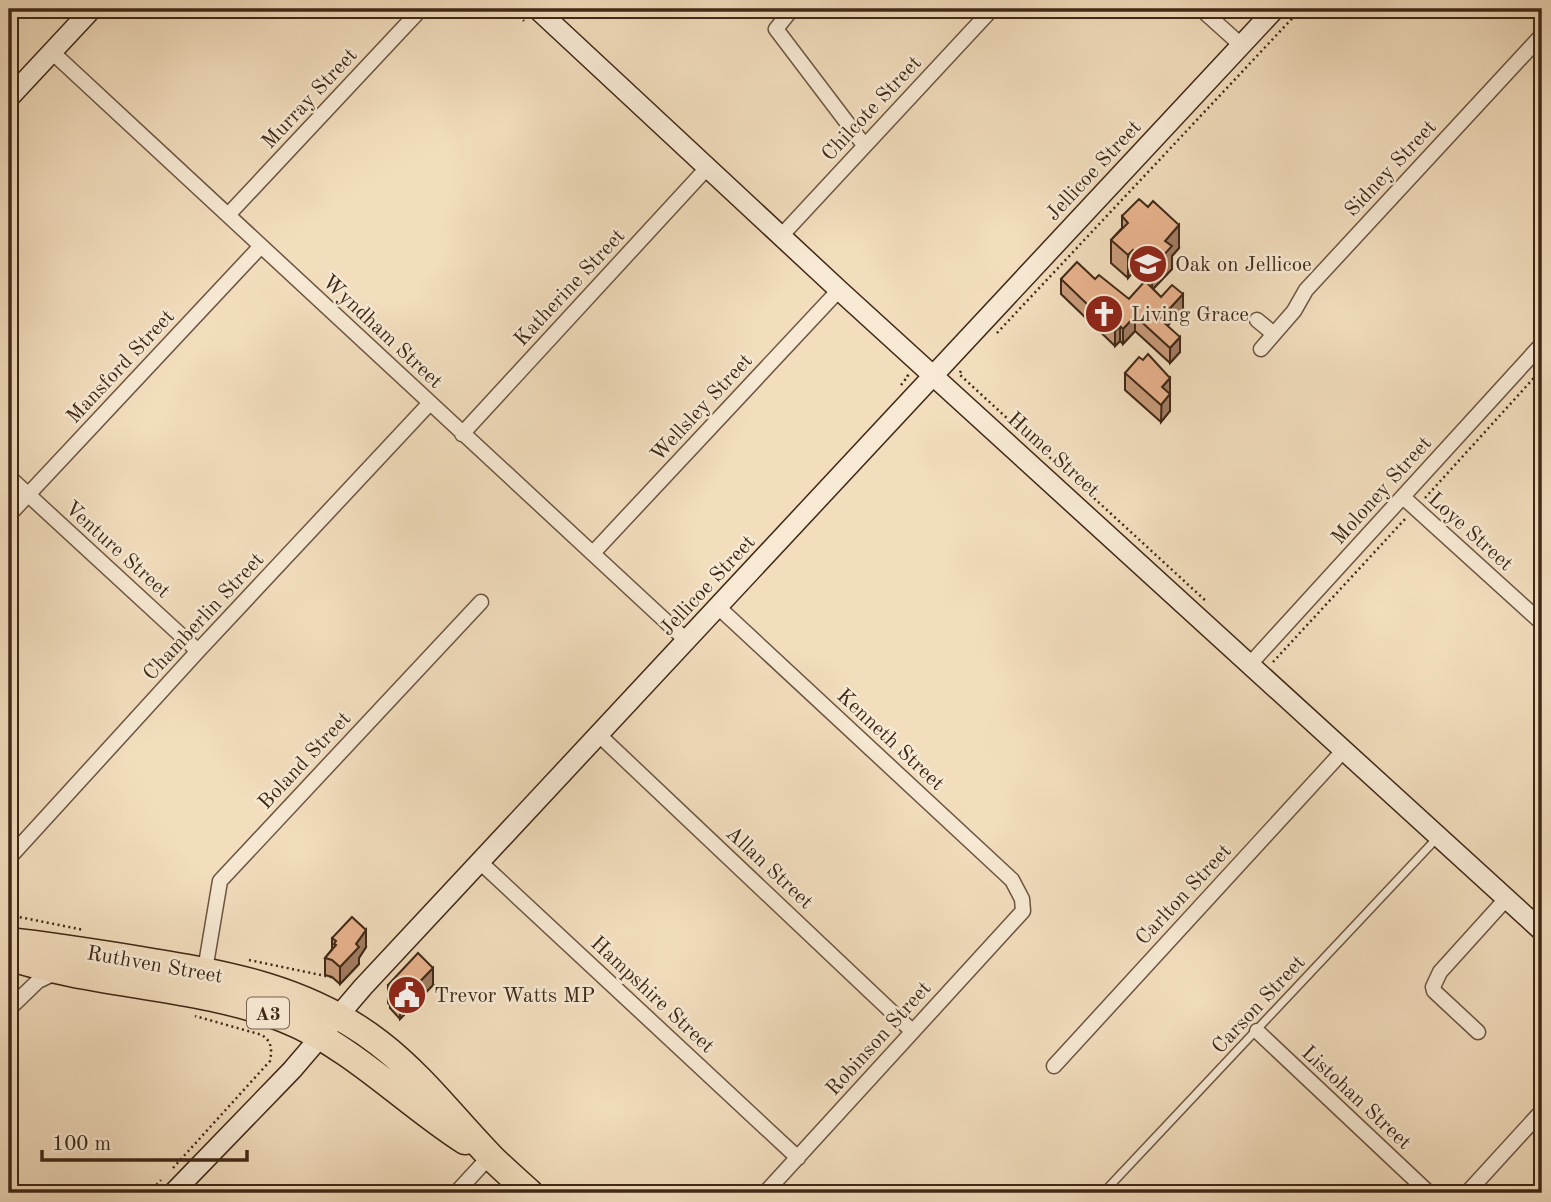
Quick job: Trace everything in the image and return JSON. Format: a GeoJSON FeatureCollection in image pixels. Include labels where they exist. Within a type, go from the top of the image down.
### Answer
{"type":"FeatureCollection","features":[{"type":"Feature","properties":{"kind":"highway","name":"Ruthven Street"},"geometry":{"type":"LineString","coordinates":[[9,941],[205,970],[278,988],[337,1015],[379,1043],[406,1066],[530,1193]]}},
{"type":"Feature","properties":{"kind":"highway","name":"Ruthven Street"},"geometry":{"type":"LineString","coordinates":[[9,957],[58,971],[196,995],[250,1008],[288,1021],[351,1056],[432,1120],[491,1156]]}},
{"type":"Feature","properties":{"kind":"street"},"geometry":{"type":"LineString","coordinates":[[9,98],[92,9]]}},
{"type":"Feature","properties":{"kind":"street","name":"Murray Street"},"geometry":{"type":"LineString","coordinates":[[228,215],[421,9]]}},
{"type":"Feature","properties":{"kind":"street","name":"Hume Street"},"geometry":{"type":"LineString","coordinates":[[537,9],[933,376],[1542,929]]}},
{"type":"Feature","properties":{"kind":"street"},"geometry":{"type":"LineString","coordinates":[[792,9],[776,29],[864,145]]}},
{"type":"Feature","properties":{"kind":"street","name":"Chilcote Street"},"geometry":{"type":"LineString","coordinates":[[781,236],[992,9]]}},
{"type":"Feature","properties":{"kind":"street"},"geometry":{"type":"LineString","coordinates":[[1201,9],[1241,45]]}},
{"type":"Feature","properties":{"kind":"street","name":"Jellicoe Street"},"geometry":{"type":"LineString","coordinates":[[173,1193],[292,1070],[337,1015],[1275,9]]}},
{"type":"Feature","properties":{"kind":"street","name":"Sidney Street"},"geometry":{"type":"LineString","coordinates":[[1261,349],[1294,311],[1306,290],[1542,34]]}},
{"type":"Feature","properties":{"kind":"street","name":"Wyndham Street"},"geometry":{"type":"LineString","coordinates":[[51,52],[686,640]]}},
{"type":"Feature","properties":{"kind":"street","name":"Katherine Street"},"geometry":{"type":"LineString","coordinates":[[462,434],[707,168]]}},
{"type":"Feature","properties":{"kind":"street","name":"Mansford Street"},"geometry":{"type":"LineString","coordinates":[[9,515],[261,246]]}},
{"type":"Feature","properties":{"kind":"street","name":"Wellsley Street"},"geometry":{"type":"LineString","coordinates":[[593,553],[839,289]]}},
{"type":"Feature","properties":{"kind":"street"},"geometry":{"type":"LineString","coordinates":[[1257,320],[1274,334]]}},
{"type":"Feature","properties":{"kind":"street","name":"Moloney Street"},"geometry":{"type":"LineString","coordinates":[[1251,663],[1540,352]]}},
{"type":"Feature","properties":{"kind":"street","name":"Chamberlin Street"},"geometry":{"type":"LineString","coordinates":[[9,858],[429,404]]}},
{"type":"Feature","properties":{"kind":"street","name":"Venture Street"},"geometry":{"type":"LineString","coordinates":[[9,477],[198,651]]}},
{"type":"Feature","properties":{"kind":"street","name":"Loye Street"},"geometry":{"type":"LineString","coordinates":[[1403,497],[1542,623]]}},
{"type":"Feature","properties":{"kind":"street","name":"Boland Street"},"geometry":{"type":"LineString","coordinates":[[205,970],[220,881],[481,602]]}},
{"type":"Feature","properties":{"kind":"street","name":"Kenneth Street"},"geometry":{"type":"LineString","coordinates":[[718,606],[1012,880],[1023,899],[1023,911]]}},
{"type":"Feature","properties":{"kind":"street","name":"Allan Street"},"geometry":{"type":"LineString","coordinates":[[598,734],[912,1031]]}},
{"type":"Feature","properties":{"kind":"street","name":"Carlton Street"},"geometry":{"type":"LineString","coordinates":[[1054,1066],[1344,751]]}},
{"type":"Feature","properties":{"kind":"street","name":"Hampshire Street"},"geometry":{"type":"LineString","coordinates":[[480,862],[798,1158]]}},
{"type":"Feature","properties":{"kind":"street"},"geometry":{"type":"LineString","coordinates":[[1478,1031],[1434,991],[1433,987],[1440,972],[1506,899]]}},
{"type":"Feature","properties":{"kind":"street","name":"Robinson Street"},"geometry":{"type":"LineString","coordinates":[[765,1193],[1023,911]]}},
{"type":"Feature","properties":{"kind":"street"},"geometry":{"type":"LineString","coordinates":[[12,1005],[38,981],[58,971]]}},
{"type":"Feature","properties":{"kind":"street","name":"Listohan Street"},"geometry":{"type":"LineString","coordinates":[[1257,1031],[1429,1193]]}},
{"type":"Feature","properties":{"kind":"street"},"geometry":{"type":"LineString","coordinates":[[1475,1191],[1542,1111]]}},
{"type":"Feature","properties":{"kind":"street"},"geometry":{"type":"LineString","coordinates":[[456,1193],[491,1156]]}},
{"type":"Feature","properties":{"kind":"lane","name":"Carson Street"},"geometry":{"type":"LineString","coordinates":[[1103,1193],[1438,837]]}},
{"type":"Feature","properties":{"kind":"path"},"geometry":{"type":"LineString","coordinates":[[997,333],[1301,9]]}},
{"type":"Feature","properties":{"kind":"path"},"geometry":{"type":"LineString","coordinates":[[959,374],[969,363]]}},
{"type":"Feature","properties":{"kind":"path"},"geometry":{"type":"LineString","coordinates":[[149,1193],[256,1078],[270,1061],[272,1050]]}},
{"type":"Feature","properties":{"kind":"building"},"geometry":{"type":"Polygon","coordinates":[[[1139,199],[1148,207],[1153,201],[1179,225],[1165,241],[1172,246],[1152,268],[1133,250],[1128,255],[1111,240],[1128,223],[1122,216],[1139,199]]]}},
{"type":"Feature","properties":{"kind":"building"},"geometry":{"type":"Polygon","coordinates":[[[1077,262],[1095,279],[1099,275],[1129,299],[1145,281],[1161,297],[1172,285],[1183,294],[1160,319],[1180,337],[1170,348],[1135,316],[1123,329],[1120,326],[1115,331],[1061,279],[1077,262]]]}},
{"type":"Feature","properties":{"kind":"building"},"geometry":{"type":"Polygon","coordinates":[[[1148,354],[1170,378],[1162,387],[1170,394],[1161,405],[1125,373],[1139,357],[1143,360],[1148,354]]]}},
{"type":"Feature","properties":{"kind":"building"},"geometry":{"type":"Polygon","coordinates":[[[352,917],[366,930],[356,944],[359,947],[340,967],[325,958],[336,945],[332,938],[352,917]]]}},
{"type":"Feature","properties":{"kind":"building"},"geometry":{"type":"Polygon","coordinates":[[[418,953],[433,968],[400,1002],[388,985],[418,953]]]}},
{"type":"Feature","properties":{"kind":"place","name":"Oak on Jellicoe"},"geometry":{"type":"Point","coordinates":[1148,264]}},
{"type":"Feature","properties":{"kind":"place","name":"Living Grace"},"geometry":{"type":"Point","coordinates":[1104,314]}},
{"type":"Feature","properties":{"kind":"place","name":"Trevor Watts MP"},"geometry":{"type":"Point","coordinates":[407,995]}}]}
